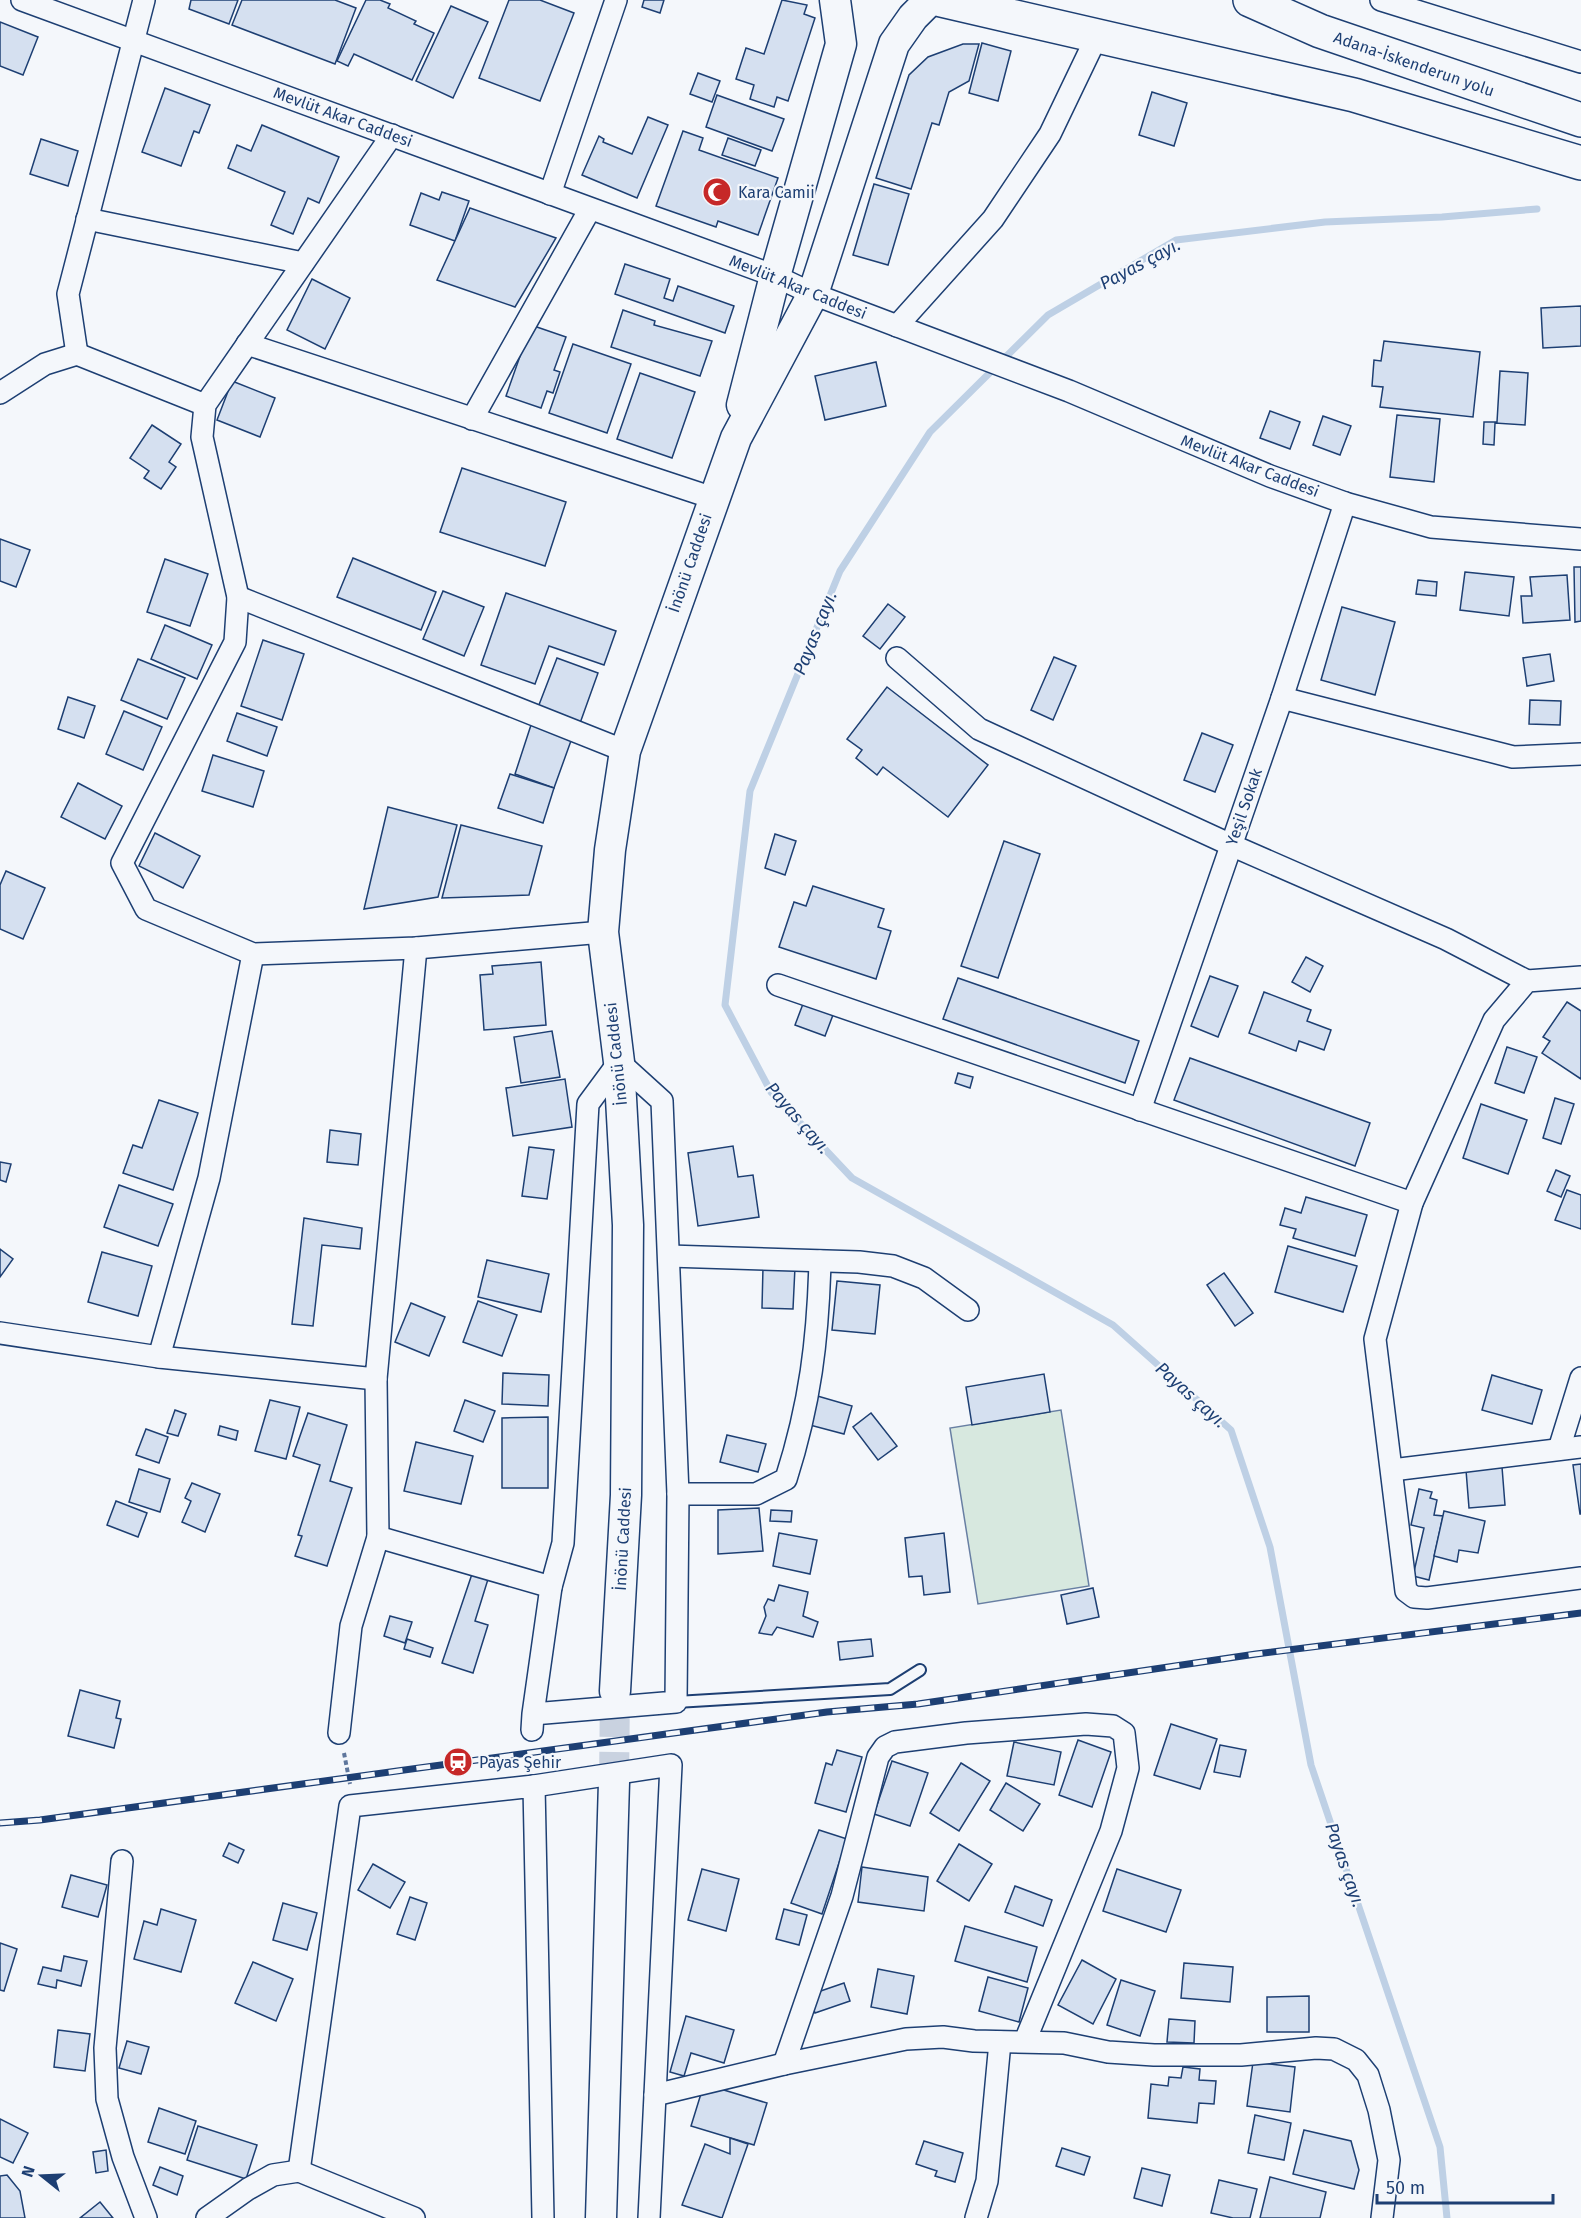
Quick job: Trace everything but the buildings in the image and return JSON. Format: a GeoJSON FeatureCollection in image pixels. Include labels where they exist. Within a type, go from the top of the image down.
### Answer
{"type":"FeatureCollection","features":[{"type":"Feature","properties":{"kind":"highway"},"geometry":{"type":"LineString","coordinates":[[941,0],[1354,95],[1566,159]]}},
{"type":"Feature","properties":{"kind":"highway","name":"Adana-İskenderun yolu"},"geometry":{"type":"LineString","coordinates":[[1250,0],[1320,31],[1581,120]]}},
{"type":"Feature","properties":{"kind":"main road"},"geometry":{"type":"LineString","coordinates":[[736,438],[744,389],[841,44],[835,0]]}},
{"type":"Feature","properties":{"kind":"main road"},"geometry":{"type":"LineString","coordinates":[[736,438],[813,294],[894,44],[913,17],[930,0]]}},
{"type":"Feature","properties":{"kind":"main road","name":"İnönü Caddesi"},"geometry":{"type":"LineString","coordinates":[[615,1690],[626,1495],[628,1225],[620,1062],[603,932],[610,850],[625,751],[736,438]]}},
{"type":"Feature","properties":{"kind":"main road"},"geometry":{"type":"LineString","coordinates":[[600,2218],[614,1782]]}},
{"type":"Feature","properties":{"kind":"street","name":"Mevlüt Akar Caddesi"},"geometry":{"type":"LineString","coordinates":[[22,0],[775,276],[813,294],[1069,391],[1248,467],[1345,502],[1431,527],[1581,540]]}},
{"type":"Feature","properties":{"kind":"street"},"geometry":{"type":"LineString","coordinates":[[77,354],[68,294],[132,39],[144,0]]}},
{"type":"Feature","properties":{"kind":"street"},"geometry":{"type":"LineString","coordinates":[[550,194],[616,0]]}},
{"type":"Feature","properties":{"kind":"street"},"geometry":{"type":"LineString","coordinates":[[1381,0],[1581,62]]}},
{"type":"Feature","properties":{"kind":"street"},"geometry":{"type":"LineString","coordinates":[[897,326],[993,219],[1050,134],[1097,36]]}},
{"type":"Feature","properties":{"kind":"street"},"geometry":{"type":"LineString","coordinates":[[392,135],[205,405],[202,438],[238,597],[235,642],[122,863],[146,909],[253,954],[416,948],[603,932]]}},
{"type":"Feature","properties":{"kind":"street"},"geometry":{"type":"LineString","coordinates":[[472,419],[590,208]]}},
{"type":"Feature","properties":{"kind":"street"},"geometry":{"type":"LineString","coordinates":[[87,219],[303,263]]}},
{"type":"Feature","properties":{"kind":"street"},"geometry":{"type":"LineString","coordinates":[[247,344],[713,498]]}},
{"type":"Feature","properties":{"kind":"street"},"geometry":{"type":"LineString","coordinates":[[0,393],[45,364],[77,354],[205,405]]}},
{"type":"Feature","properties":{"kind":"street","name":"Yeşil Sokak"},"geometry":{"type":"LineString","coordinates":[[1140,1110],[1282,698],[1345,502]]}},
{"type":"Feature","properties":{"kind":"street"},"geometry":{"type":"LineString","coordinates":[[238,597],[625,751]]}},
{"type":"Feature","properties":{"kind":"street"},"geometry":{"type":"LineString","coordinates":[[897,658],[979,729],[1231,845],[1446,939],[1527,981],[1581,977]]}},
{"type":"Feature","properties":{"kind":"street"},"geometry":{"type":"LineString","coordinates":[[1282,698],[1513,757],[1581,754]]}},
{"type":"Feature","properties":{"kind":"street"},"geometry":{"type":"LineString","coordinates":[[339,1733],[351,1626],[378,1537],[376,1379],[416,948]]}},
{"type":"Feature","properties":{"kind":"street"},"geometry":{"type":"LineString","coordinates":[[159,1357],[208,1178],[253,954]]}},
{"type":"Feature","properties":{"kind":"street"},"geometry":{"type":"LineString","coordinates":[[1527,981],[1494,1020],[1412,1203],[1375,1339],[1406,1591],[1414,1597],[1427,1598],[1581,1578]]}},
{"type":"Feature","properties":{"kind":"street"},"geometry":{"type":"LineString","coordinates":[[778,985],[1412,1203]]}},
{"type":"Feature","properties":{"kind":"street"},"geometry":{"type":"LineString","coordinates":[[620,1062],[662,1101],[669,1256],[678,1494],[676,1702],[532,1722],[551,1587],[563,1543],[588,1104],[620,1062]]}},
{"type":"Feature","properties":{"kind":"street"},"geometry":{"type":"LineString","coordinates":[[669,1256],[876,1263],[901,1269],[939,1287],[968,1310]]}},
{"type":"Feature","properties":{"kind":"street"},"geometry":{"type":"LineString","coordinates":[[678,1494],[756,1494],[786,1479],[800,1436],[813,1377],[819,1315],[820,1261]]}},
{"type":"Feature","properties":{"kind":"street"},"geometry":{"type":"LineString","coordinates":[[0,1333],[159,1357],[376,1379]]}},
{"type":"Feature","properties":{"kind":"street"},"geometry":{"type":"LineString","coordinates":[[1559,1449],[1581,1378]]}},
{"type":"Feature","properties":{"kind":"street"},"geometry":{"type":"LineString","coordinates":[[1392,1470],[1581,1447]]}},
{"type":"Feature","properties":{"kind":"street"},"geometry":{"type":"LineString","coordinates":[[378,1537],[551,1587]]}},
{"type":"Feature","properties":{"kind":"street"},"geometry":{"type":"LineString","coordinates":[[784,2064],[842,1896],[878,1757],[885,1748],[895,1742],[966,1733],[1086,1725],[1113,1726],[1124,1733],[1128,1768],[1111,1831],[1025,2041]]}},
{"type":"Feature","properties":{"kind":"street"},"geometry":{"type":"LineString","coordinates":[[299,2171],[350,1806],[534,1786],[671,1765],[649,2218]]}},
{"type":"Feature","properties":{"kind":"street"},"geometry":{"type":"LineString","coordinates":[[534,1786],[543,2218]]}},
{"type":"Feature","properties":{"kind":"street"},"geometry":{"type":"LineString","coordinates":[[122,1861],[105,2048],[107,2099],[123,2157],[146,2218]]}},
{"type":"Feature","properties":{"kind":"street"},"geometry":{"type":"LineString","coordinates":[[655,2095],[784,2064],[906,2039],[943,2037],[1000,2042],[1064,2043],[1108,2052],[1154,2055],[1241,2055],[1316,2048],[1341,2053],[1356,2060],[1368,2075],[1379,2110],[1389,2160],[1382,2218]]}},
{"type":"Feature","properties":{"kind":"street"},"geometry":{"type":"LineString","coordinates":[[976,2218],[987,2181],[1000,2042]]}},
{"type":"Feature","properties":{"kind":"street"},"geometry":{"type":"LineString","coordinates":[[207,2218],[248,2188],[273,2175],[299,2171],[414,2218]]}},
{"type":"Feature","properties":{"kind":"lane"},"geometry":{"type":"LineString","coordinates":[[676,1702],[890,1689],[920,1670]]}},
{"type":"Feature","properties":{"kind":"path"},"geometry":{"type":"LineString","coordinates":[[339,1733],[350,1778],[350,1806]]}},
{"type":"Feature","properties":{"kind":"shaded area"},"geometry":{"type":"Polygon","coordinates":[[[1061,1410],[1089,1586],[978,1604],[950,1428],[1061,1410]]]}},
{"type":"Feature","properties":{"kind":"waterway","name":"Payas çayı."},"geometry":{"type":"LineString","coordinates":[[1447,2218],[1440,2147],[1311,1765],[1270,1547],[1231,1430],[1113,1325],[852,1178],[771,1092],[725,1005],[750,791],[840,571],[930,432],[1048,315],[1176,240],[1325,222],[1442,217],[1537,209]]}},
{"type":"Feature","properties":{"kind":"tunnel"},"geometry":{"type":"LineString","coordinates":[[614,1782],[615,1691]]}},
{"type":"Feature","properties":{"kind":"railway"},"geometry":{"type":"LineString","coordinates":[[0,1823],[40,1820],[827,1712],[918,1704],[1256,1654],[1581,1613]]}},
{"type":"Feature","properties":{"kind":"place","name":"Kara Camii"},"geometry":{"type":"Point","coordinates":[717,192]}},
{"type":"Feature","properties":{"kind":"place","name":"Payas Şehi̇r"},"geometry":{"type":"Point","coordinates":[458,1762]}}]}
